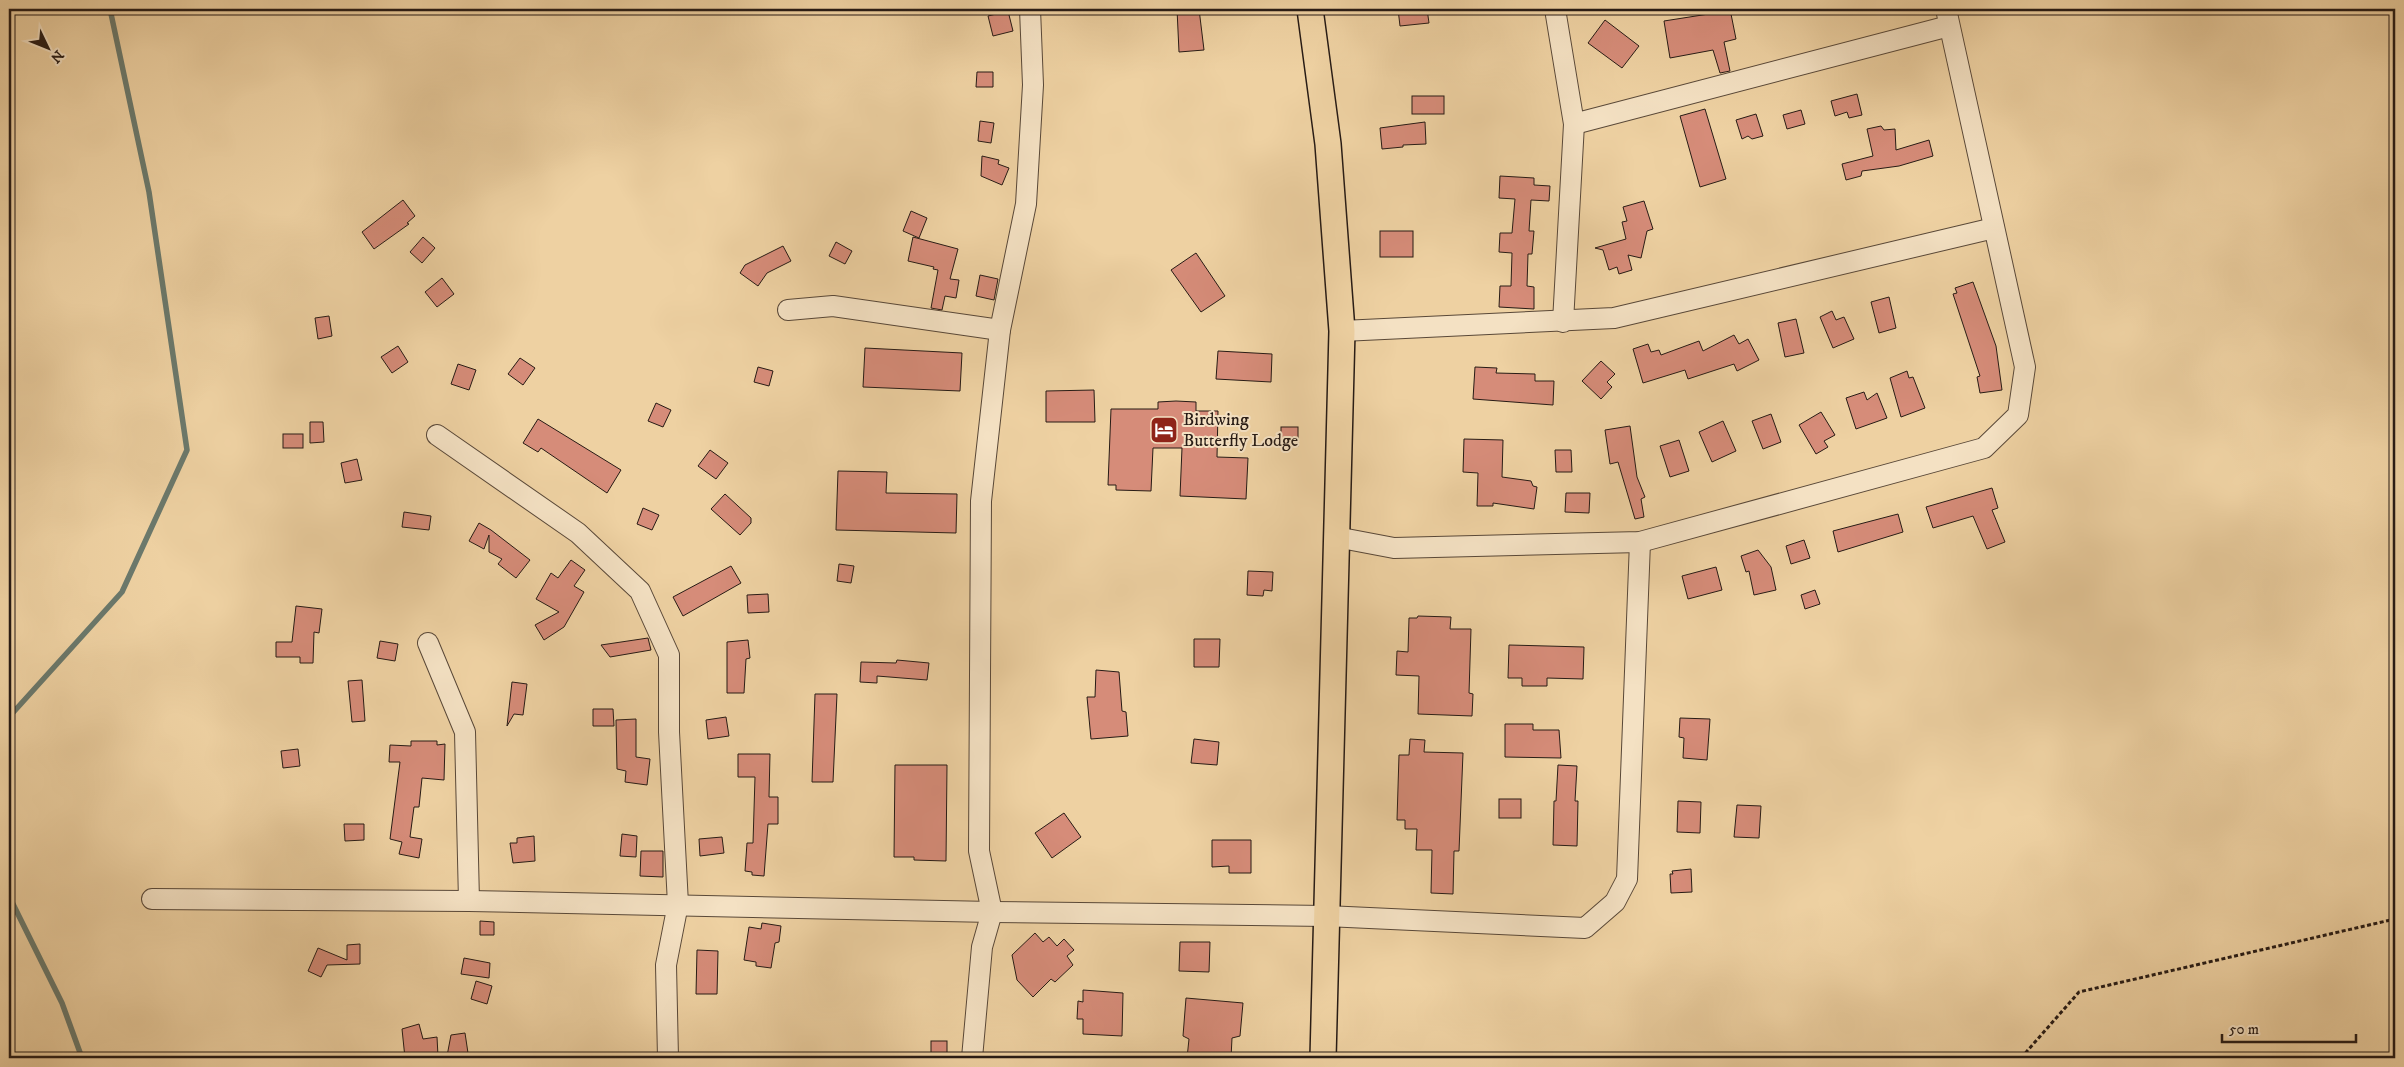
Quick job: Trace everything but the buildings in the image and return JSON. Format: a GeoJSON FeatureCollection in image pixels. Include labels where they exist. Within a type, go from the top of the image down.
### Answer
{"type":"FeatureCollection","features":[{"type":"Feature","properties":{"kind":"main road"},"geometry":{"type":"LineString","coordinates":[[1310,9],[1328,144],[1342,331],[1326,916],[1325,1056]]}},
{"type":"Feature","properties":{"kind":"street"},"geometry":{"type":"LineString","coordinates":[[972,1058],[982,947],[992,912],[979,851],[981,501],[1000,330],[1026,204],[1032,85],[1030,9]]}},
{"type":"Feature","properties":{"kind":"street"},"geometry":{"type":"LineString","coordinates":[[1555,9],[1574,124],[1563,322]]}},
{"type":"Feature","properties":{"kind":"street"},"geometry":{"type":"LineString","coordinates":[[1336,538],[1394,548],[1640,542],[1984,448],[2018,415],[2025,367],[1947,17],[1574,124]]}},
{"type":"Feature","properties":{"kind":"street"},"geometry":{"type":"LineString","coordinates":[[1342,331],[1563,322],[1614,318],[1994,228]]}},
{"type":"Feature","properties":{"kind":"street"},"geometry":{"type":"LineString","coordinates":[[788,310],[833,306],[1000,330]]}},
{"type":"Feature","properties":{"kind":"street"},"geometry":{"type":"LineString","coordinates":[[437,435],[578,533],[640,591],[669,654],[669,732],[678,904],[666,966],[668,1058]]}},
{"type":"Feature","properties":{"kind":"street"},"geometry":{"type":"LineString","coordinates":[[152,899],[678,904],[992,912],[1326,916],[1585,928],[1615,902],[1627,879],[1640,542]]}},
{"type":"Feature","properties":{"kind":"street"},"geometry":{"type":"LineString","coordinates":[[428,643],[465,732],[469,901]]}},
{"type":"Feature","properties":{"kind":"path"},"geometry":{"type":"LineString","coordinates":[[2021,1058],[2079,992],[2395,919]]}},
{"type":"Feature","properties":{"kind":"waterway"},"geometry":{"type":"LineString","coordinates":[[9,717],[122,592],[187,450],[149,192],[110,9]]}},
{"type":"Feature","properties":{"kind":"waterway"},"geometry":{"type":"LineString","coordinates":[[9,896],[62,1003],[82,1058]]}},
{"type":"Feature","properties":{"kind":"place","name":"Birdwing Butterfly Lodge"},"geometry":{"type":"Point","coordinates":[1164,430]}}]}
